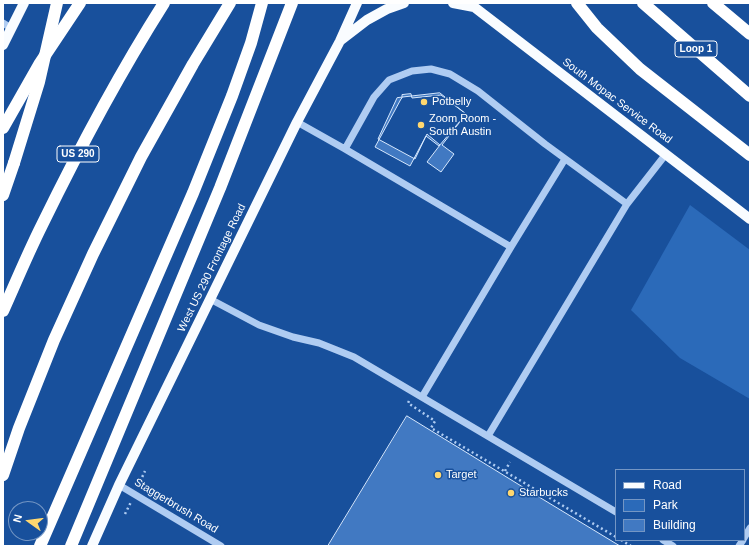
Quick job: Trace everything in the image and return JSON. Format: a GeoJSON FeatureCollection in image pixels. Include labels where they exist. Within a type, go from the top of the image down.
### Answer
{"type":"FeatureCollection","features":[{"type":"Feature","properties":{"kind":"highway"},"geometry":{"type":"LineString","coordinates":[[3,195],[39,82],[57,3]]}},
{"type":"Feature","properties":{"kind":"highway"},"geometry":{"type":"LineString","coordinates":[[3,128],[40,63],[80,3]]}},
{"type":"Feature","properties":{"kind":"highway","name":"US 290"},"geometry":{"type":"LineString","coordinates":[[3,311],[42,225],[91,128],[142,38],[164,3]]}},
{"type":"Feature","properties":{"kind":"highway"},"geometry":{"type":"LineString","coordinates":[[3,475],[19,428],[54,340],[93,254],[141,157],[193,64],[230,3]]}},
{"type":"Feature","properties":{"kind":"highway"},"geometry":{"type":"LineString","coordinates":[[40,546],[193,194],[232,96],[251,43],[262,3]]}},
{"type":"Feature","properties":{"kind":"highway"},"geometry":{"type":"LineString","coordinates":[[71,546],[220,188],[292,3]]}},
{"type":"Feature","properties":{"kind":"highway"},"geometry":{"type":"LineString","coordinates":[[577,3],[597,28],[640,69],[750,155]]}},
{"type":"Feature","properties":{"kind":"highway","name":"Loop 1"},"geometry":{"type":"LineString","coordinates":[[643,3],[750,96]]}},
{"type":"Feature","properties":{"kind":"highway"},"geometry":{"type":"LineString","coordinates":[[714,3],[750,34]]}},
{"type":"Feature","properties":{"kind":"main road"},"geometry":{"type":"LineString","coordinates":[[3,44],[7,26],[24,3]]}},
{"type":"Feature","properties":{"kind":"main road","name":"West US 290 Frontage Road"},"geometry":{"type":"LineString","coordinates":[[92,546],[119,485],[297,122],[340,41],[357,3]]}},
{"type":"Feature","properties":{"kind":"main road"},"geometry":{"type":"LineString","coordinates":[[340,41],[367,20],[387,9],[404,3]]}},
{"type":"Feature","properties":{"kind":"main road"},"geometry":{"type":"LineString","coordinates":[[453,3],[472,5]]}},
{"type":"Feature","properties":{"kind":"main road","name":"South Mopac Service Road"},"geometry":{"type":"LineString","coordinates":[[472,5],[750,219]]}},
{"type":"Feature","properties":{"kind":"street"},"geometry":{"type":"LineString","coordinates":[[345,149],[374,97],[389,80],[412,71],[431,69],[450,74],[478,92],[565,159],[627,204]]}},
{"type":"Feature","properties":{"kind":"street"},"geometry":{"type":"LineString","coordinates":[[297,122],[511,247]]}},
{"type":"Feature","properties":{"kind":"street"},"geometry":{"type":"LineString","coordinates":[[488,436],[627,204],[666,154]]}},
{"type":"Feature","properties":{"kind":"street"},"geometry":{"type":"LineString","coordinates":[[422,396],[565,159]]}},
{"type":"Feature","properties":{"kind":"street"},"geometry":{"type":"LineString","coordinates":[[210,299],[259,325],[293,337],[319,342],[354,357],[615,511]]}},
{"type":"Feature","properties":{"kind":"street","name":"Staggerbrush Road"},"geometry":{"type":"LineString","coordinates":[[119,485],[221,546]]}},
{"type":"Feature","properties":{"kind":"path"},"geometry":{"type":"LineString","coordinates":[[414,392],[408,403],[435,421],[431,428],[615,536]]}},
{"type":"Feature","properties":{"kind":"path"},"geometry":{"type":"LineString","coordinates":[[505,472],[510,462]]}},
{"type":"Feature","properties":{"kind":"path"},"geometry":{"type":"LineString","coordinates":[[544,500],[546,496]]}},
{"type":"Feature","properties":{"kind":"green space"},"geometry":{"type":"Polygon","coordinates":[[[690,205],[750,250],[750,399],[680,358],[631,310],[690,205]]]}},
{"type":"Feature","properties":{"kind":"building","name":"Zoom Room - South Austin"},"geometry":{"type":"Polygon","coordinates":[[[440,93],[466,114],[439,146],[426,136],[415,159],[378,139],[397,98],[440,93]]]}},
{"type":"Feature","properties":{"kind":"building","name":"Zoom Room - South Austin"},"geometry":{"type":"Polygon","coordinates":[[[411,94],[412,98],[441,95],[466,114],[442,145],[454,154],[441,172],[427,162],[440,145],[427,134],[410,166],[375,147],[402,98],[402,95],[411,94]]]}},
{"type":"Feature","properties":{"kind":"building","name":"Target"},"geometry":{"type":"Polygon","coordinates":[[[407,416],[544,500],[620,546],[328,546],[407,416]]]}},
{"type":"Feature","properties":{"kind":"place","name":"Potbelly"},"geometry":{"type":"Point","coordinates":[424,102]}},
{"type":"Feature","properties":{"kind":"place","name":"Zoom Room - South Austin"},"geometry":{"type":"Point","coordinates":[421,125]}},
{"type":"Feature","properties":{"kind":"place","name":"Target"},"geometry":{"type":"Point","coordinates":[438,475]}},
{"type":"Feature","properties":{"kind":"place","name":"Starbucks"},"geometry":{"type":"Point","coordinates":[511,493]}}]}
